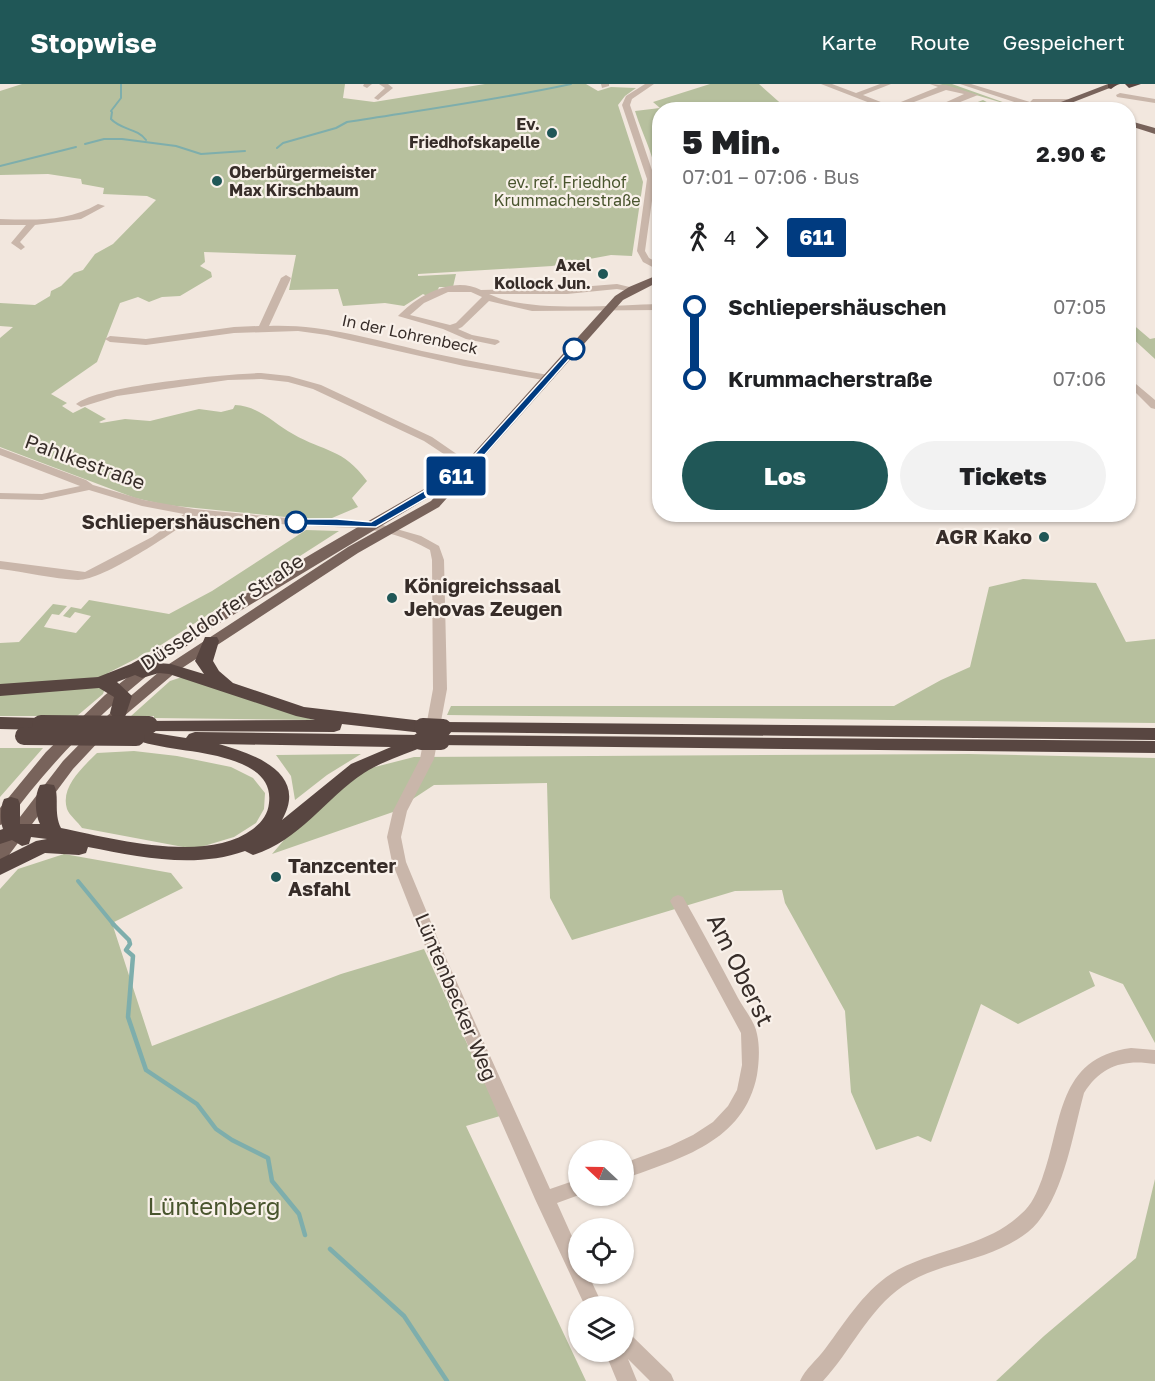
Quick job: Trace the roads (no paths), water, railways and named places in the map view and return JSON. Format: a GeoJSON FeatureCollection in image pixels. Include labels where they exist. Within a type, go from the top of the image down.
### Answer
{"type":"FeatureCollection","features":[{"type":"Feature","properties":{"kind":"highway"},"geometry":{"type":"LineString","coordinates":[[0,690],[100,682],[137,668],[185,639]]}},
{"type":"Feature","properties":{"kind":"highway"},"geometry":{"type":"LineString","coordinates":[[211,640],[204,661],[207,668],[230,688]]}},
{"type":"Feature","properties":{"kind":"highway"},"geometry":{"type":"LineString","coordinates":[[142,673],[159,668],[171,669],[311,713],[422,734]]}},
{"type":"Feature","properties":{"kind":"highway"},"geometry":{"type":"LineString","coordinates":[[100,682],[119,691],[123,696],[119,713]]}},
{"type":"Feature","properties":{"kind":"highway"},"geometry":{"type":"LineString","coordinates":[[0,723],[41,724],[144,733],[213,750],[258,763],[270,771],[279,784],[281,799],[277,812],[268,825],[250,840],[229,849],[195,854],[49,840],[24,842],[8,834],[9,824],[5,811]]}},
{"type":"Feature","properties":{"kind":"highway"},"geometry":{"type":"LineString","coordinates":[[0,736],[144,733],[1155,734]]}},
{"type":"Feature","properties":{"kind":"highway"},"geometry":{"type":"LineString","coordinates":[[0,868],[49,840],[166,862],[199,863],[227,860],[277,835],[358,768],[422,734]]}},
{"type":"Feature","properties":{"kind":"highway"},"geometry":{"type":"LineString","coordinates":[[442,734],[1155,747]]}},
{"type":"Feature","properties":{"kind":"highway"},"geometry":{"type":"LineString","coordinates":[[47,790],[46,817],[49,840]]}},
{"type":"Feature","properties":{"kind":"main road"},"geometry":{"type":"LineString","coordinates":[[1081,102],[1132,84]]}},
{"type":"Feature","properties":{"kind":"main road"},"geometry":{"type":"LineString","coordinates":[[1078,102],[1114,85]]}},
{"type":"Feature","properties":{"kind":"main road"},"geometry":{"type":"LineString","coordinates":[[1136,127],[1155,132]]}},
{"type":"Feature","properties":{"kind":"main road","name":"Düsseldorfer Straße"},"geometry":{"type":"LineString","coordinates":[[0,855],[8,834],[82,749],[119,713],[171,669],[211,640],[353,550],[435,504],[611,308],[633,289],[652,281]]}},
{"type":"Feature","properties":{"kind":"main road","name":"Düsseldorfer Straße"},"geometry":{"type":"LineString","coordinates":[[5,811],[70,738],[119,691],[185,639],[372,525],[426,495],[469,466]]}},
{"type":"Feature","properties":{"kind":"street"},"geometry":{"type":"LineString","coordinates":[[378,98],[389,88],[383,84]]}},
{"type":"Feature","properties":{"kind":"street"},"geometry":{"type":"LineString","coordinates":[[650,84],[631,96],[626,105],[651,179],[641,251],[646,260],[652,263]]}},
{"type":"Feature","properties":{"kind":"street"},"geometry":{"type":"LineString","coordinates":[[825,84],[873,102]]}},
{"type":"Feature","properties":{"kind":"street"},"geometry":{"type":"LineString","coordinates":[[855,96],[887,84]]}},
{"type":"Feature","properties":{"kind":"street"},"geometry":{"type":"LineString","coordinates":[[934,84],[1033,102]]}},
{"type":"Feature","properties":{"kind":"street"},"geometry":{"type":"LineString","coordinates":[[964,84],[993,102]]}},
{"type":"Feature","properties":{"kind":"street"},"geometry":{"type":"LineString","coordinates":[[911,102],[946,87]]}},
{"type":"Feature","properties":{"kind":"street"},"geometry":{"type":"LineString","coordinates":[[949,102],[973,91]]}},
{"type":"Feature","properties":{"kind":"street"},"geometry":{"type":"LineString","coordinates":[[1120,94],[1155,101]]}},
{"type":"Feature","properties":{"kind":"street"},"geometry":{"type":"LineString","coordinates":[[1019,100],[1026,102]]}},
{"type":"Feature","properties":{"kind":"street"},"geometry":{"type":"LineString","coordinates":[[0,222],[32,223],[74,218],[100,206]]}},
{"type":"Feature","properties":{"kind":"street"},"geometry":{"type":"LineString","coordinates":[[21,248],[15,243],[32,223]]}},
{"type":"Feature","properties":{"kind":"street"},"geometry":{"type":"LineString","coordinates":[[263,328],[286,278]]}},
{"type":"Feature","properties":{"kind":"street"},"geometry":{"type":"LineString","coordinates":[[451,328],[459,325],[485,294],[505,289],[577,291],[617,285],[633,289]]}},
{"type":"Feature","properties":{"kind":"street"},"geometry":{"type":"LineString","coordinates":[[495,342],[469,337],[451,328],[404,316],[421,301],[446,289],[473,289],[494,300],[532,308],[652,307]]}},
{"type":"Feature","properties":{"kind":"street","name":"In der Lohrenbeck"},"geometry":{"type":"LineString","coordinates":[[110,339],[146,342],[213,332],[298,328],[327,332],[464,363],[549,378]]}},
{"type":"Feature","properties":{"kind":"street"},"geometry":{"type":"LineString","coordinates":[[81,404],[116,393],[228,377],[261,376],[289,379],[317,387],[428,439],[469,466]]}},
{"type":"Feature","properties":{"kind":"street"},"geometry":{"type":"LineString","coordinates":[[1136,388],[1155,406]]}},
{"type":"Feature","properties":{"kind":"street","name":"Pahlkestraße"},"geometry":{"type":"LineString","coordinates":[[0,451],[82,482],[89,487],[142,503],[194,512],[296,522],[372,525]]}},
{"type":"Feature","properties":{"kind":"street"},"geometry":{"type":"LineString","coordinates":[[0,496],[42,497],[89,487]]}},
{"type":"Feature","properties":{"kind":"street"},"geometry":{"type":"LineString","coordinates":[[0,565],[78,576],[88,575],[156,539],[194,512]]}},
{"type":"Feature","properties":{"kind":"street"},"geometry":{"type":"LineString","coordinates":[[372,525],[389,530]]}},
{"type":"Feature","properties":{"kind":"street","name":"Lüntenbecker Weg"},"geometry":{"type":"LineString","coordinates":[[389,530],[431,545],[438,560],[440,689],[427,759],[400,811],[394,837],[399,862],[437,956],[568,1250]]}},
{"type":"Feature","properties":{"kind":"street","name":"Am Oberst"},"geometry":{"type":"LineString","coordinates":[[634,1167],[683,1150],[721,1127],[739,1106],[750,1081],[752,1056],[749,1033],[678,901]]}},
{"type":"Feature","properties":{"kind":"street"},"geometry":{"type":"LineString","coordinates":[[810,1381],[821,1371],[874,1300],[897,1280],[998,1241],[1018,1229],[1033,1215],[1043,1198],[1076,1091],[1084,1076],[1095,1066],[1108,1059],[1126,1055],[1155,1057]]}},
{"type":"Feature","properties":{"kind":"street"},"geometry":{"type":"LineString","coordinates":[[544,1199],[568,1191]]}},
{"type":"Feature","properties":{"kind":"street"},"geometry":{"type":"LineString","coordinates":[[634,1352],[664,1381]]}},
{"type":"Feature","properties":{"kind":"street"},"geometry":{"type":"LineString","coordinates":[[619,1362],[627,1381]]}},
{"type":"Feature","properties":{"kind":"waterway"},"geometry":{"type":"LineString","coordinates":[[111,111],[121,98],[121,84]]}},
{"type":"Feature","properties":{"kind":"waterway"},"geometry":{"type":"LineString","coordinates":[[277,148],[283,143],[336,128],[347,122],[571,84]]}},
{"type":"Feature","properties":{"kind":"waterway"},"geometry":{"type":"LineString","coordinates":[[112,112],[111,119],[115,123],[138,133],[146,140]]}},
{"type":"Feature","properties":{"kind":"waterway"},"geometry":{"type":"LineString","coordinates":[[85,144],[104,139],[122,139],[176,146],[201,154],[245,151]]}},
{"type":"Feature","properties":{"kind":"waterway"},"geometry":{"type":"LineString","coordinates":[[0,166],[76,147]]}},
{"type":"Feature","properties":{"kind":"waterway"},"geometry":{"type":"LineString","coordinates":[[78,881],[114,925]]}},
{"type":"Feature","properties":{"kind":"waterway"},"geometry":{"type":"LineString","coordinates":[[114,925],[129,940],[130,944],[126,950],[133,956],[128,1017],[146,1070],[197,1104],[216,1129],[232,1140],[268,1158],[272,1181],[299,1214],[305,1235]]}},
{"type":"Feature","properties":{"kind":"waterway"},"geometry":{"type":"LineString","coordinates":[[330,1249],[404,1316],[447,1381]]}},
{"type":"Feature","properties":{"kind":"place","name":"Ev. Friedhofskapelle"},"geometry":{"type":"Point","coordinates":[552,133]}},
{"type":"Feature","properties":{"kind":"place","name":"Oberbürgermeister Max Kirschbaum"},"geometry":{"type":"Point","coordinates":[217,181]}},
{"type":"Feature","properties":{"kind":"place","name":"Axel Kollock Jun."},"geometry":{"type":"Point","coordinates":[603,274]}},
{"type":"Feature","properties":{"kind":"place","name":"Schliepershäuschen"},"geometry":{"type":"Point","coordinates":[296,522]}},
{"type":"Feature","properties":{"kind":"place","name":"AGR Kako"},"geometry":{"type":"Point","coordinates":[1044,537]}},
{"type":"Feature","properties":{"kind":"place","name":"Königreichssaal Jehovas Zeugen"},"geometry":{"type":"Point","coordinates":[392,598]}},
{"type":"Feature","properties":{"kind":"place","name":"Tanzcenter Asfahl"},"geometry":{"type":"Point","coordinates":[276,877]}},
{"type":"Feature","properties":{"kind":"park label","name":"ev. ref. Friedhof Krummacherstraße"},"geometry":{"type":"Point","coordinates":[567,191]}},
{"type":"Feature","properties":{"kind":"park label","name":"Lüntenberg"},"geometry":{"type":"Point","coordinates":[214,1207]}}]}
